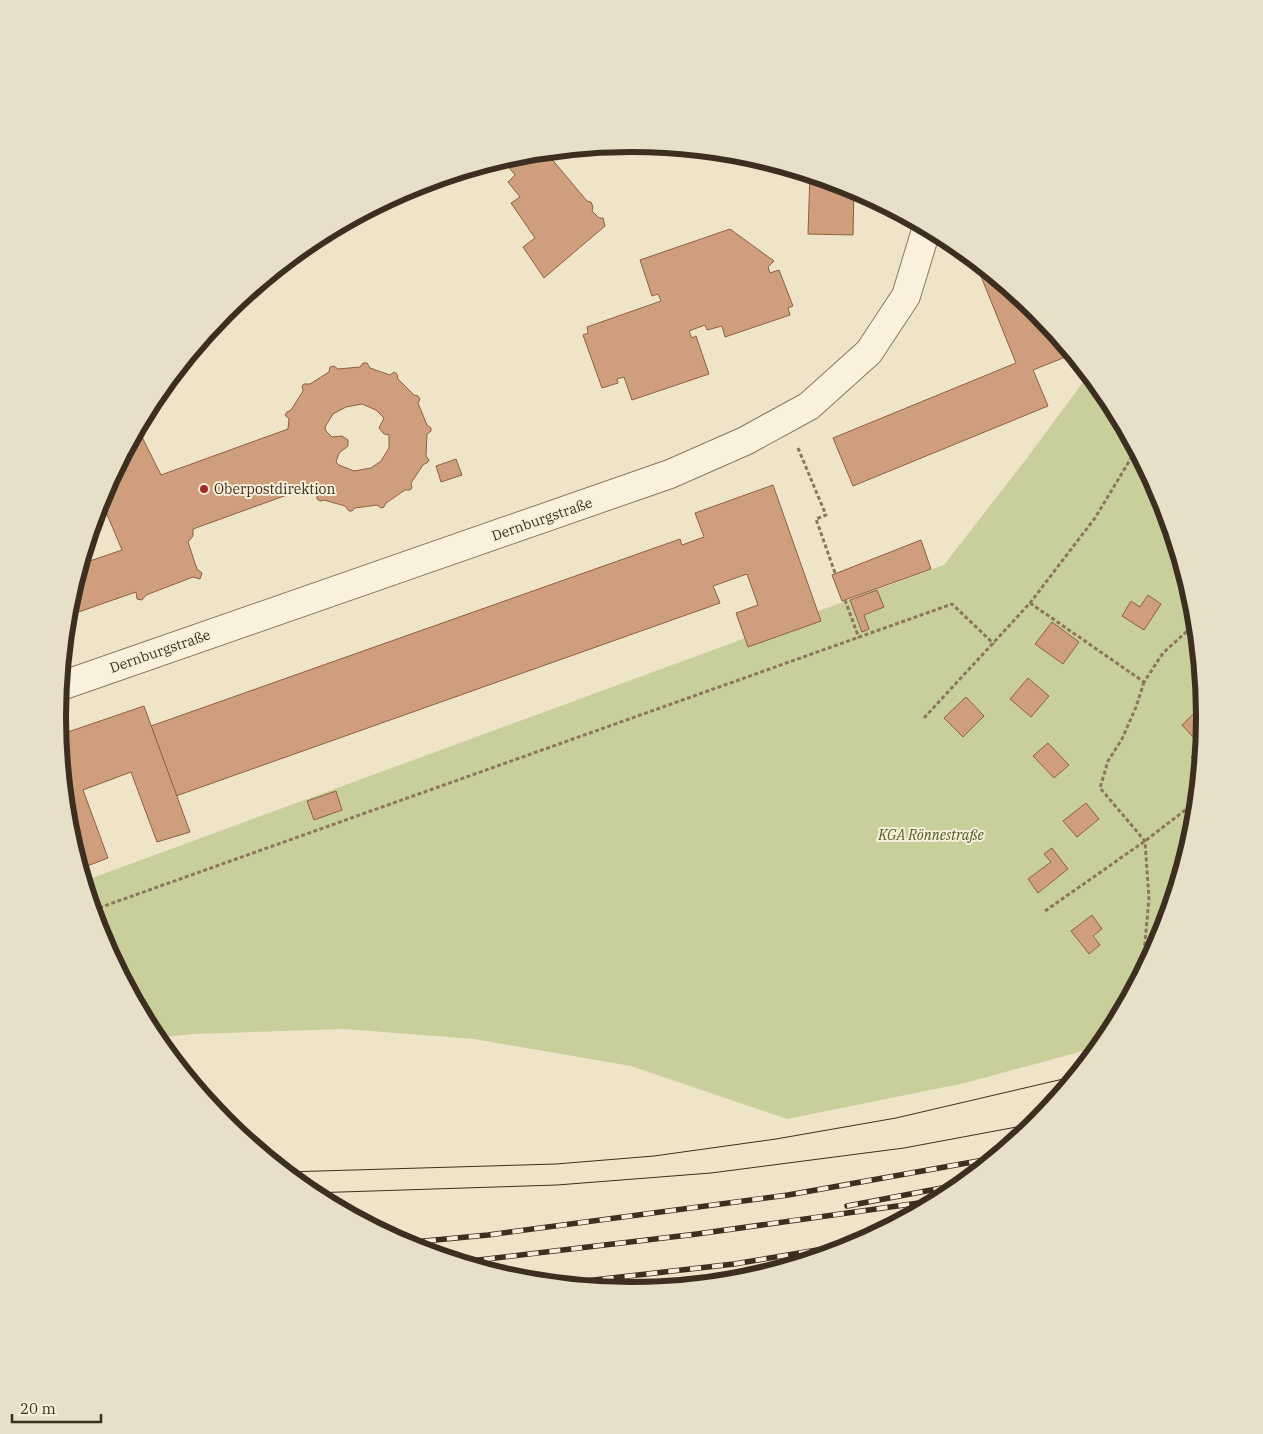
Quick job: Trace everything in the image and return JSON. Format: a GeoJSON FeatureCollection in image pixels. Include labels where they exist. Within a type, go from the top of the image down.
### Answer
{"type":"FeatureCollection","features":[{"type":"Feature","properties":{"kind":"street","name":"Dernburgstraße"},"geometry":{"type":"LineString","coordinates":[[67,684],[670,474],[745,441],[809,406],[869,352],[906,296],[925,234]]}},
{"type":"Feature","properties":{"kind":"path"},"geometry":{"type":"LineString","coordinates":[[798,448],[826,515],[816,519],[835,573]]}},
{"type":"Feature","properties":{"kind":"path"},"geometry":{"type":"LineString","coordinates":[[924,718],[1030,603],[1095,518],[1132,456]]}},
{"type":"Feature","properties":{"kind":"path"},"geometry":{"type":"LineString","coordinates":[[845,600],[858,638]]}},
{"type":"Feature","properties":{"kind":"path"},"geometry":{"type":"LineString","coordinates":[[1030,603],[1144,682]]}},
{"type":"Feature","properties":{"kind":"path"},"geometry":{"type":"LineString","coordinates":[[99,908],[952,604],[994,644]]}},
{"type":"Feature","properties":{"kind":"path"},"geometry":{"type":"LineString","coordinates":[[1144,952],[1149,898],[1145,841],[1100,788],[1108,761],[1122,739],[1136,707],[1144,682],[1163,653],[1190,629]]}},
{"type":"Feature","properties":{"kind":"path"},"geometry":{"type":"LineString","coordinates":[[1045,911],[1145,841],[1189,807]]}},
{"type":"Feature","properties":{"kind":"green space","name":"KGA Rönnestraße"},"geometry":{"type":"Polygon","coordinates":[[[1085,380],[1121,434],[1154,501],[1167,535],[1186,607],[1196,680],[1196,754],[1192,791],[1186,827],[1167,899],[1154,933],[1121,1000],[1088,1050],[965,1083],[787,1119],[631,1066],[474,1039],[344,1029],[193,1034],[166,1037],[142,1000],[109,933],[90,879],[944,565],[1085,380]]]}},
{"type":"Feature","properties":{"kind":"building"},"geometry":{"type":"Polygon","coordinates":[[[551,158],[587,201],[591,202],[592,211],[599,218],[603,218],[605,226],[544,278],[523,247],[535,238],[511,203],[520,197],[508,182],[515,175],[508,166],[551,158]]]}},
{"type":"Feature","properties":{"kind":"building"},"geometry":{"type":"Polygon","coordinates":[[[810,181],[854,198],[853,235],[808,234],[810,181]]]}},
{"type":"Feature","properties":{"kind":"building"},"geometry":{"type":"Polygon","coordinates":[[[730,229],[774,261],[768,267],[770,273],[779,270],[793,306],[788,308],[790,315],[725,337],[722,326],[707,330],[705,325],[689,331],[692,338],[696,336],[709,374],[632,400],[624,377],[617,379],[618,383],[602,388],[583,335],[588,333],[587,327],[661,301],[658,294],[652,296],[640,260],[730,229]]]}},
{"type":"Feature","properties":{"kind":"building"},"geometry":{"type":"Polygon","coordinates":[[[979,272],[1031,317],[1066,357],[1033,370],[1048,406],[853,486],[833,438],[1016,363],[979,272]]]}},
{"type":"Feature","properties":{"kind":"building","name":"Oberpostdirektion"},"geometry":{"type":"Polygon","coordinates":[[[363,363],[367,363],[370,368],[390,375],[394,372],[397,374],[398,379],[420,399],[418,403],[427,425],[431,428],[431,431],[427,434],[426,456],[429,460],[423,465],[411,483],[412,488],[410,490],[405,490],[386,503],[384,507],[381,508],[377,505],[355,508],[349,511],[345,506],[324,500],[320,501],[309,487],[193,529],[193,536],[188,542],[197,569],[202,573],[200,579],[193,577],[146,595],[142,600],[137,599],[136,592],[76,613],[89,561],[122,550],[105,510],[141,435],[161,475],[288,429],[289,419],[285,415],[291,410],[303,391],[302,386],[310,384],[329,372],[330,367],[334,366],[338,369],[360,367],[363,363]],[[362,404],[346,407],[333,414],[325,427],[326,431],[332,437],[342,436],[348,440],[348,446],[339,453],[336,462],[354,471],[371,468],[381,461],[389,448],[389,435],[384,434],[379,428],[384,418],[376,410],[362,404]]]}},
{"type":"Feature","properties":{"kind":"building"},"geometry":{"type":"Polygon","coordinates":[[[456,459],[462,475],[441,482],[436,466],[456,459]]]}},
{"type":"Feature","properties":{"kind":"building"},"geometry":{"type":"Polygon","coordinates":[[[773,485],[821,621],[748,647],[736,613],[758,605],[747,574],[713,586],[720,603],[176,796],[151,726],[680,539],[682,545],[704,537],[695,513],[773,485]]]}},
{"type":"Feature","properties":{"kind":"building"},"geometry":{"type":"Polygon","coordinates":[[[921,540],[931,569],[842,601],[832,575],[921,540]]]}},
{"type":"Feature","properties":{"kind":"building"},"geometry":{"type":"Polygon","coordinates":[[[877,590],[884,607],[864,615],[869,629],[862,632],[850,600],[877,590]]]}},
{"type":"Feature","properties":{"kind":"building"},"geometry":{"type":"Polygon","coordinates":[[[1148,595],[1161,604],[1144,630],[1122,616],[1131,601],[1140,607],[1148,595]]]}},
{"type":"Feature","properties":{"kind":"building"},"geometry":{"type":"Polygon","coordinates":[[[1052,622],[1079,642],[1063,664],[1035,644],[1052,622]]]}},
{"type":"Feature","properties":{"kind":"building"},"geometry":{"type":"Polygon","coordinates":[[[1028,678],[1049,696],[1031,717],[1010,699],[1028,678]]]}},
{"type":"Feature","properties":{"kind":"building"},"geometry":{"type":"Polygon","coordinates":[[[966,697],[984,716],[963,737],[944,718],[966,697]]]}},
{"type":"Feature","properties":{"kind":"building"},"geometry":{"type":"Polygon","coordinates":[[[144,706],[190,832],[157,842],[131,772],[83,790],[108,858],[87,866],[77,827],[71,791],[66,732],[144,706]]]}},
{"type":"Feature","properties":{"kind":"building"},"geometry":{"type":"Polygon","coordinates":[[[1197,711],[1197,735],[1194,738],[1182,725],[1197,711]]]}},
{"type":"Feature","properties":{"kind":"building"},"geometry":{"type":"Polygon","coordinates":[[[1048,743],[1069,765],[1054,778],[1033,756],[1048,743]]]}},
{"type":"Feature","properties":{"kind":"building"},"geometry":{"type":"Polygon","coordinates":[[[1196,752],[1195,761],[1191,757],[1196,752]]]}},
{"type":"Feature","properties":{"kind":"building"},"geometry":{"type":"Polygon","coordinates":[[[336,791],[342,810],[314,820],[307,801],[336,791]]]}},
{"type":"Feature","properties":{"kind":"building"},"geometry":{"type":"Polygon","coordinates":[[[1086,803],[1099,819],[1077,837],[1063,821],[1086,803]]]}},
{"type":"Feature","properties":{"kind":"building"},"geometry":{"type":"Polygon","coordinates":[[[1052,848],[1068,869],[1038,893],[1028,879],[1051,862],[1044,854],[1052,848]]]}},
{"type":"Feature","properties":{"kind":"building"},"geometry":{"type":"Polygon","coordinates":[[[1092,915],[1102,929],[1093,936],[1100,945],[1089,954],[1071,931],[1092,915]]]}},
{"type":"Feature","properties":{"kind":"tram line"},"geometry":{"type":"LineString","coordinates":[[296,1172],[556,1164],[654,1156],[776,1139],[896,1118],[1066,1078]]}},
{"type":"Feature","properties":{"kind":"tram line"},"geometry":{"type":"LineString","coordinates":[[326,1193],[557,1185],[711,1173],[904,1148],[1021,1126]]}},
{"type":"Feature","properties":{"kind":"railway"},"geometry":{"type":"LineString","coordinates":[[421,1241],[488,1235],[788,1195],[982,1160]]}},
{"type":"Feature","properties":{"kind":"railway"},"geometry":{"type":"LineString","coordinates":[[847,1206],[945,1187]]}},
{"type":"Feature","properties":{"kind":"railway"},"geometry":{"type":"LineString","coordinates":[[476,1260],[697,1234],[921,1203]]}},
{"type":"Feature","properties":{"kind":"railway"},"geometry":{"type":"LineString","coordinates":[[590,1280],[734,1264],[819,1250]]}},
{"type":"Feature","properties":{"kind":"place","name":"Oberpostdirektion"},"geometry":{"type":"Point","coordinates":[204,489]}}]}
